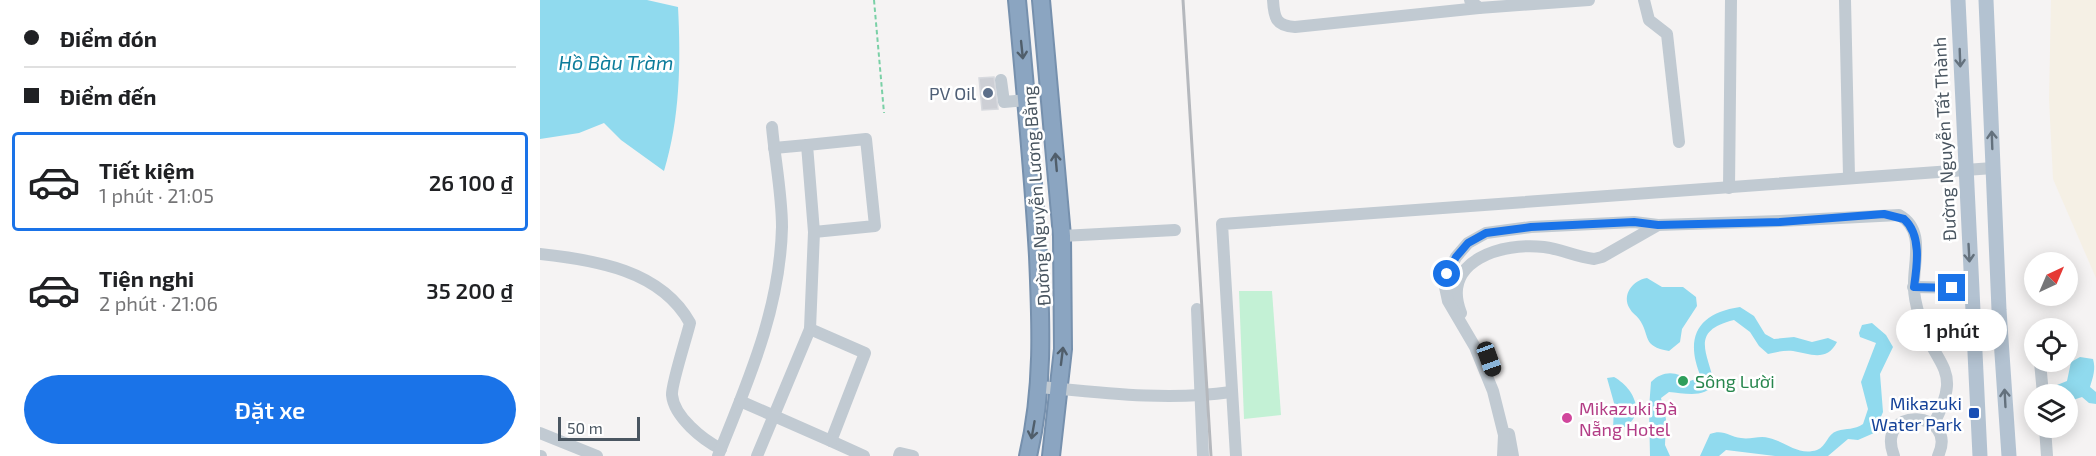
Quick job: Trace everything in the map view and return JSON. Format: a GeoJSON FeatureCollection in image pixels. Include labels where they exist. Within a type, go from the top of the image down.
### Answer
{"type":"FeatureCollection","features":[{"type":"Feature","properties":{"kind":"highway","name":"Đường Nguyễn Lương Bằng"},"geometry":{"type":"LineString","coordinates":[[1017,0],[1027,100],[1042,338],[1040,387],[1028,456]]}},
{"type":"Feature","properties":{"kind":"highway","name":"Đường Nguyễn Lương Bằng"},"geometry":{"type":"LineString","coordinates":[[1041,0],[1062,236],[1063,349],[1051,456]]}},
{"type":"Feature","properties":{"kind":"main road","name":"Đường Nguyễn Tất Thành"},"geometry":{"type":"LineString","coordinates":[[1958,0],[1964,170],[1980,456]]}},
{"type":"Feature","properties":{"kind":"main road"},"geometry":{"type":"LineString","coordinates":[[1986,0],[2009,456]]}},
{"type":"Feature","properties":{"kind":"street"},"geometry":{"type":"LineString","coordinates":[[1273,0],[1276,20],[1280,24],[1296,27],[1474,4],[1589,0]]}},
{"type":"Feature","properties":{"kind":"street"},"geometry":{"type":"LineString","coordinates":[[1644,0],[1648,21],[1667,34],[1679,142]]}},
{"type":"Feature","properties":{"kind":"street"},"geometry":{"type":"LineString","coordinates":[[1729,188],[1731,0]]}},
{"type":"Feature","properties":{"kind":"street"},"geometry":{"type":"LineString","coordinates":[[1845,0],[1849,176]]}},
{"type":"Feature","properties":{"kind":"street"},"geometry":{"type":"LineString","coordinates":[[1001,80],[1004,102],[1027,100]]}},
{"type":"Feature","properties":{"kind":"street"},"geometry":{"type":"LineString","coordinates":[[540,254],[602,263],[633,273],[664,291],[681,306],[690,323],[672,395],[684,419],[719,452],[762,347],[776,290],[782,226],[772,127]]}},
{"type":"Feature","properties":{"kind":"street"},"geometry":{"type":"LineString","coordinates":[[774,148],[866,139],[875,226],[814,232]]}},
{"type":"Feature","properties":{"kind":"street"},"geometry":{"type":"LineString","coordinates":[[757,456],[810,328],[814,232],[807,145]]}},
{"type":"Feature","properties":{"kind":"street"},"geometry":{"type":"LineString","coordinates":[[1236,456],[1222,224],[1729,188],[1849,176],[1994,168]]}},
{"type":"Feature","properties":{"kind":"street"},"geometry":{"type":"LineString","coordinates":[[1503,456],[1504,435],[1493,391],[1476,347],[1448,301],[1445,287],[1447,274],[1456,257],[1468,243],[1486,233],[1531,227],[1634,222],[1658,225],[1899,215],[1911,225],[1916,238],[1914,287],[1930,343],[1945,368],[1947,387],[1933,425]]}},
{"type":"Feature","properties":{"kind":"street"},"geometry":{"type":"LineString","coordinates":[[1512,456],[1496,380],[1489,359],[1461,314],[1457,303],[1458,284],[1466,266],[1482,256],[1527,246],[1554,249],[1581,258],[1602,257],[1658,225]]}},
{"type":"Feature","properties":{"kind":"street"},"geometry":{"type":"LineString","coordinates":[[1062,236],[1175,230]]}},
{"type":"Feature","properties":{"kind":"street"},"geometry":{"type":"LineString","coordinates":[[1914,287],[1971,288]]}},
{"type":"Feature","properties":{"kind":"street"},"geometry":{"type":"LineString","coordinates":[[1197,309],[1203,456]]}},
{"type":"Feature","properties":{"kind":"street"},"geometry":{"type":"LineString","coordinates":[[810,328],[865,353],[831,441]]}},
{"type":"Feature","properties":{"kind":"street"},"geometry":{"type":"LineString","coordinates":[[1040,387],[1125,394],[1199,395],[1232,392]]}},
{"type":"Feature","properties":{"kind":"street"},"geometry":{"type":"LineString","coordinates":[[740,401],[864,456]]}},
{"type":"Feature","properties":{"kind":"street"},"geometry":{"type":"LineString","coordinates":[[1894,456],[1891,440],[1893,433],[1902,422],[1916,418],[1933,425],[1941,439],[1938,456]]}},
{"type":"Feature","properties":{"kind":"street"},"geometry":{"type":"LineString","coordinates":[[540,433],[597,456]]}},
{"type":"Feature","properties":{"kind":"street"},"geometry":{"type":"LineString","coordinates":[[2046,438],[2047,456]]}},
{"type":"Feature","properties":{"kind":"street"},"geometry":{"type":"LineString","coordinates":[[899,456],[900,453],[914,456]]}},
{"type":"Feature","properties":{"kind":"path"},"geometry":{"type":"LineString","coordinates":[[874,0],[884,113]]}},
{"type":"Feature","properties":{"kind":"green space"},"geometry":{"type":"Polygon","coordinates":[[[1239,291],[1272,291],[1281,415],[1244,419],[1239,291]]]}},
{"type":"Feature","properties":{"kind":"sand"},"geometry":{"type":"Polygon","coordinates":[[[2051,0],[2096,0],[2096,278],[2053,179],[2049,99],[2051,0]]]}},
{"type":"Feature","properties":{"kind":"water","name":"Hồ Bàu Tràm"},"geometry":{"type":"Polygon","coordinates":[[[540,0],[647,0],[678,7],[678,90],[673,131],[664,171],[621,140],[604,123],[579,133],[540,139],[540,0]]]}},
{"type":"Feature","properties":{"kind":"water"},"geometry":{"type":"Polygon","coordinates":[[[1647,278],[1662,287],[1683,287],[1696,297],[1697,306],[1682,329],[1680,342],[1669,351],[1650,343],[1643,325],[1628,304],[1630,289],[1637,282],[1647,278]]]}},
{"type":"Feature","properties":{"kind":"water","name":"Sông Lười"},"geometry":{"type":"Polygon","coordinates":[[[1740,307],[1754,316],[1765,334],[1774,339],[1794,337],[1812,342],[1828,338],[1837,342],[1828,352],[1818,355],[1790,351],[1768,354],[1759,346],[1750,332],[1734,320],[1711,330],[1706,337],[1705,344],[1714,383],[1706,391],[1700,393],[1669,392],[1661,398],[1666,419],[1665,445],[1670,456],[1650,456],[1651,382],[1660,375],[1670,373],[1680,375],[1690,381],[1701,377],[1694,350],[1698,329],[1714,315],[1740,307]]]}},
{"type":"Feature","properties":{"kind":"water","name":"Sông Lười"},"geometry":{"type":"Polygon","coordinates":[[[1872,323],[1886,335],[1893,347],[1880,374],[1883,412],[1874,433],[1858,440],[1848,439],[1828,456],[1775,456],[1726,450],[1719,456],[1700,456],[1710,434],[1715,433],[1744,438],[1766,437],[1798,450],[1810,451],[1823,446],[1834,433],[1863,424],[1868,409],[1861,382],[1876,343],[1860,337],[1859,333],[1862,325],[1872,323]]]}},
{"type":"Feature","properties":{"kind":"water"},"geometry":{"type":"Polygon","coordinates":[[[2078,358],[2093,359],[2094,370],[2090,387],[2096,392],[2096,404],[2089,403],[2082,397],[2078,398],[2078,384],[2060,384],[2067,381],[2069,372],[2078,372],[2078,358]]]}},
{"type":"Feature","properties":{"kind":"water"},"geometry":{"type":"Polygon","coordinates":[[[1614,377],[1629,390],[1636,407],[1631,422],[1613,431],[1614,403],[1607,378],[1614,377]]]}},
{"type":"Feature","properties":{"kind":"building","name":"PV Oil"},"geometry":{"type":"Polygon","coordinates":[[[994,77],[998,109],[982,110],[979,78],[994,77]]]}},
{"type":"Feature","properties":{"kind":"railway"},"geometry":{"type":"LineString","coordinates":[[1183,0],[1211,456]]}},
{"type":"Feature","properties":{"kind":"place","name":"PV Oil"},"geometry":{"type":"Point","coordinates":[988,93]}},
{"type":"Feature","properties":{"kind":"place","name":"Sông Lười"},"geometry":{"type":"Point","coordinates":[1683,381]}},
{"type":"Feature","properties":{"kind":"place","name":"Mikazuki Water Park"},"geometry":{"type":"Point","coordinates":[1974,413]}},
{"type":"Feature","properties":{"kind":"place","name":"Mikazuki Đà Nẵng Hotel"},"geometry":{"type":"Point","coordinates":[1567,418]}},
{"type":"Feature","properties":{"kind":"route"},"geometry":{"type":"LineString","coordinates":[[1447,274],[1456,257],[1468,243],[1486,233],[1531,227],[1634,222],[1658,225],[1780,222],[1884,214],[1899,215],[1911,225],[1914,231],[1916,238],[1914,287],[1952,288]]}}]}
